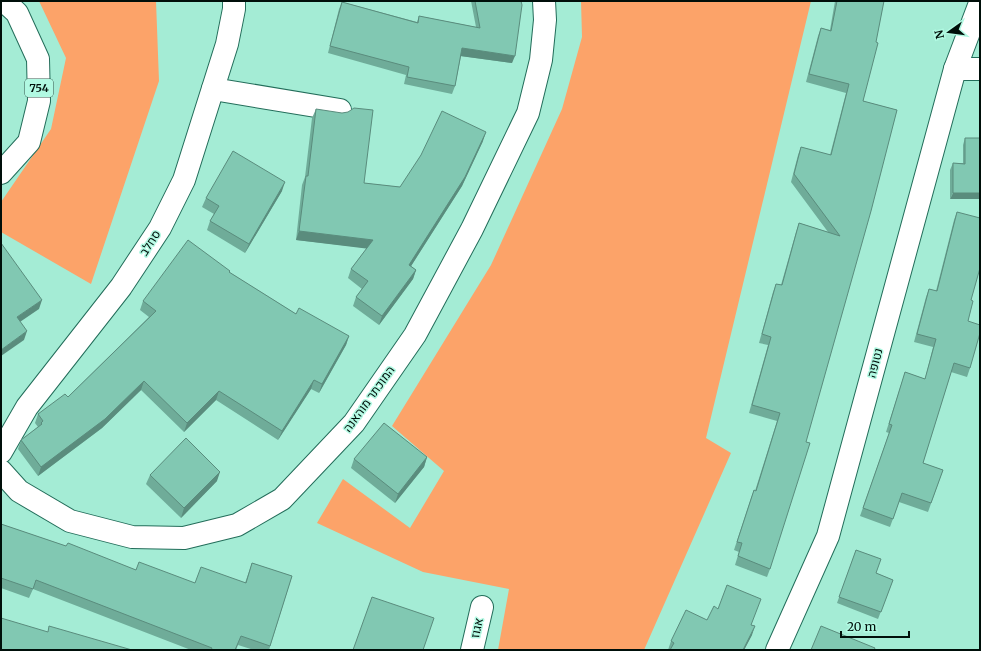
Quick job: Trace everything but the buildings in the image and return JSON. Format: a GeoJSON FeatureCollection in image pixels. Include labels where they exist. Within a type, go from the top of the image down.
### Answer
{"type":"FeatureCollection","features":[{"type":"Feature","properties":{"kind":"street","name":"754"},"geometry":{"type":"LineString","coordinates":[[1,173],[29,142],[39,101],[38,59],[18,13],[4,1]]}},
{"type":"Feature","properties":{"kind":"street","name":"סחלב"},"geometry":{"type":"LineString","coordinates":[[1,452],[27,407],[121,287],[160,228],[184,180],[227,44],[234,9],[234,1]]}},
{"type":"Feature","properties":{"kind":"street","name":"המוכתר מוהאנה"},"geometry":{"type":"LineString","coordinates":[[1,471],[19,491],[70,521],[132,537],[184,538],[237,525],[282,499],[354,423],[415,335],[472,229],[528,112],[541,60],[545,20],[544,1]]}},
{"type":"Feature","properties":{"kind":"street","name":"נטופה"},"geometry":{"type":"LineString","coordinates":[[777,650],[828,536],[955,69],[980,3]]}},
{"type":"Feature","properties":{"kind":"street","name":"נטופה"},"geometry":{"type":"LineString","coordinates":[[955,69],[980,30]]}},
{"type":"Feature","properties":{"kind":"street"},"geometry":{"type":"LineString","coordinates":[[955,69],[980,69]]}},
{"type":"Feature","properties":{"kind":"street"},"geometry":{"type":"LineString","coordinates":[[213,89],[340,110]]}},
{"type":"Feature","properties":{"kind":"street","name":"אגוז"},"geometry":{"type":"LineString","coordinates":[[472,650],[482,606]]}},
{"type":"Feature","properties":{"kind":"shaded area"},"geometry":{"type":"Polygon","coordinates":[[[39,1],[156,1],[159,81],[91,284],[1,232],[1,202],[51,129],[66,58],[39,1]]]}},
{"type":"Feature","properties":{"kind":"shaded area"},"geometry":{"type":"Polygon","coordinates":[[[581,1],[811,1],[706,438],[731,453],[644,650],[498,650],[509,589],[423,572],[317,523],[343,479],[410,528],[444,471],[392,426],[491,265],[562,109],[582,37],[581,1]]]}}]}
